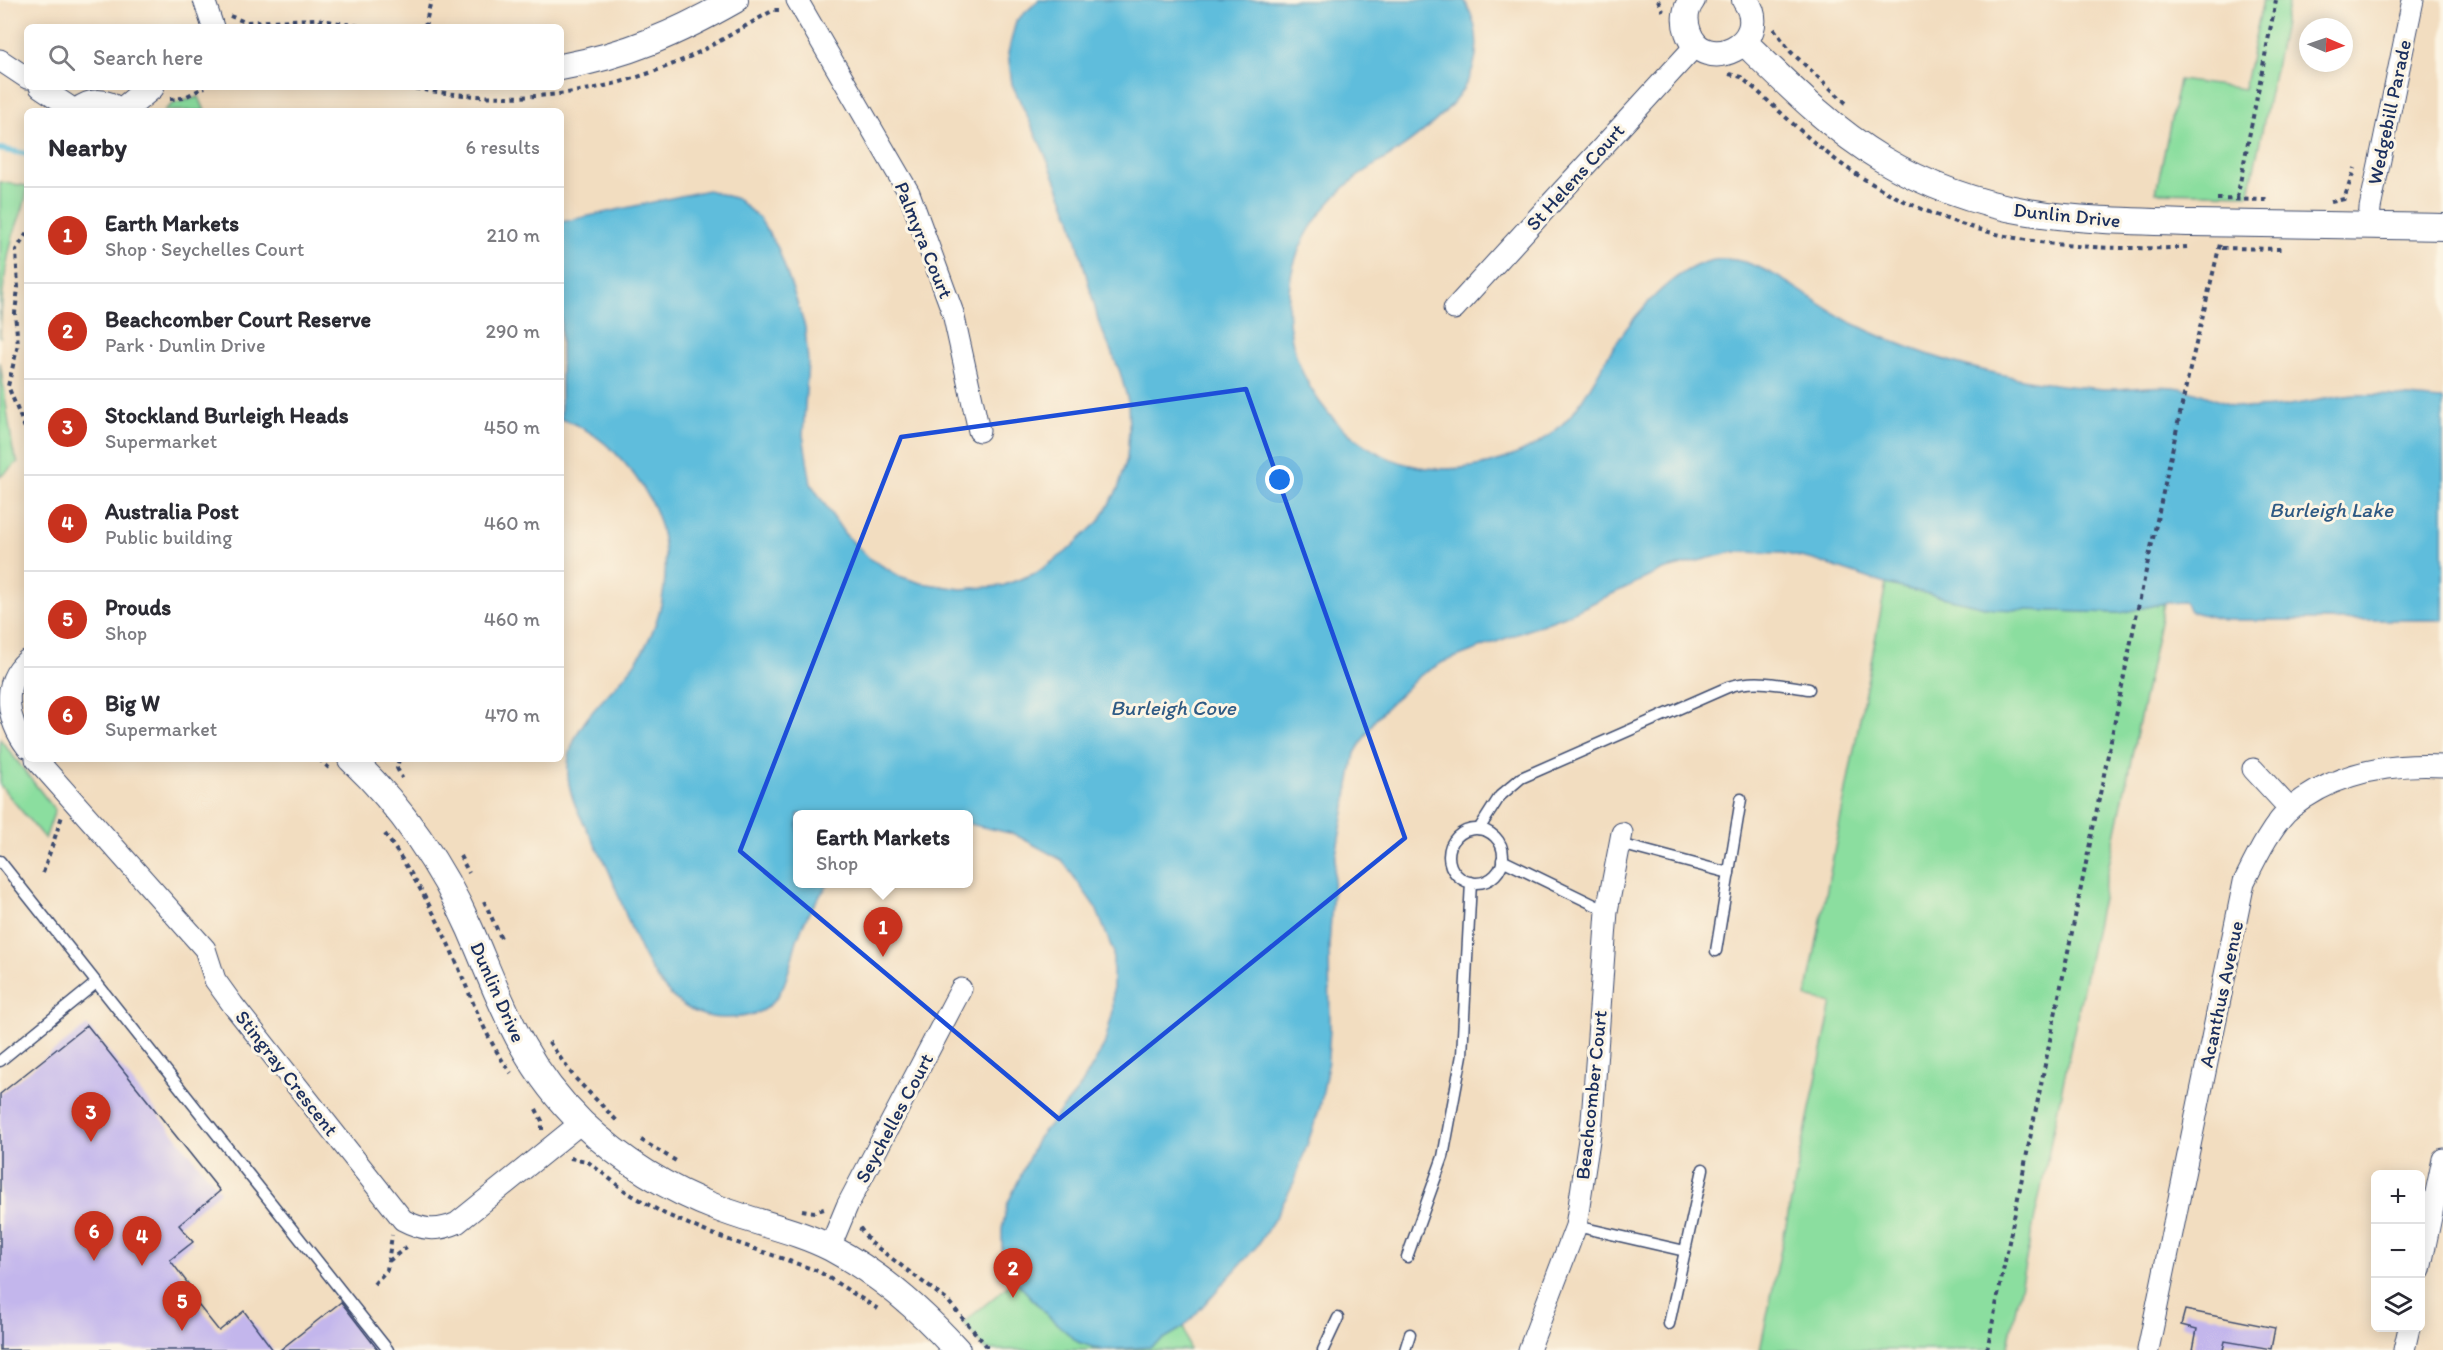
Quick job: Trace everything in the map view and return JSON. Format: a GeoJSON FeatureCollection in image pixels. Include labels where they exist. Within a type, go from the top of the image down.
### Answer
{"type":"FeatureCollection","features":[{"type":"Feature","properties":{"kind":"street"},"geometry":{"type":"LineString","coordinates":[[204,0],[218,18]]}},
{"type":"Feature","properties":{"kind":"street"},"geometry":{"type":"LineString","coordinates":[[564,66],[620,54],[654,42],[735,0]]}},
{"type":"Feature","properties":{"kind":"street","name":"Palmyra Court"},"geometry":{"type":"LineString","coordinates":[[797,0],[909,193],[953,313],[979,431]]}},
{"type":"Feature","properties":{"kind":"street"},"geometry":{"type":"LineString","coordinates":[[1692,0],[1685,15],[1686,26],[1696,45],[1715,53],[1726,53],[1744,42],[1752,23],[1752,13],[1745,0]]}},
{"type":"Feature","properties":{"kind":"street","name":"Wedgebill Parade"},"geometry":{"type":"LineString","coordinates":[[2369,225],[2370,208],[2413,0]]}},
{"type":"Feature","properties":{"kind":"street","name":"Dunlin Drive"},"geometry":{"type":"LineString","coordinates":[[1744,42],[1796,93],[1851,139],[1914,176],[1981,203],[2024,213],[2088,221],[2443,226]]}},
{"type":"Feature","properties":{"kind":"street","name":"St Helens Court"},"geometry":{"type":"LineString","coordinates":[[1454,309],[1696,45]]}},
{"type":"Feature","properties":{"kind":"street"},"geometry":{"type":"LineString","coordinates":[[0,60],[24,76]]}},
{"type":"Feature","properties":{"kind":"street"},"geometry":{"type":"LineString","coordinates":[[45,90],[72,108]]}},
{"type":"Feature","properties":{"kind":"street"},"geometry":{"type":"LineString","coordinates":[[126,108],[158,94]]}},
{"type":"Feature","properties":{"kind":"street"},"geometry":{"type":"LineString","coordinates":[[83,108],[94,102],[113,108]]}},
{"type":"Feature","properties":{"kind":"street"},"geometry":{"type":"LineString","coordinates":[[24,663],[16,670],[9,689],[9,711],[15,730],[24,743]]}},
{"type":"Feature","properties":{"kind":"street","name":"Stingray Crescent"},"geometry":{"type":"LineString","coordinates":[[39,762],[205,949],[215,980],[233,1005],[403,1220],[418,1228],[445,1228],[457,1223],[582,1122]]}},
{"type":"Feature","properties":{"kind":"street","name":"Dunlin Drive"},"geometry":{"type":"LineString","coordinates":[[354,765],[411,827],[430,856],[469,928],[510,1026],[544,1078],[582,1122],[627,1160],[688,1196],[830,1248],[877,1275],[905,1298],[957,1350]]}},
{"type":"Feature","properties":{"kind":"street","name":"Acanthus Avenue"},"geometry":{"type":"LineString","coordinates":[[2148,1350],[2244,882],[2267,841],[2290,809],[2326,787],[2367,771],[2394,766],[2443,766]]}},
{"type":"Feature","properties":{"kind":"street"},"geometry":{"type":"LineString","coordinates":[[2253,769],[2290,809]]}},
{"type":"Feature","properties":{"kind":"street","name":"Beachcomber Court"},"geometry":{"type":"LineString","coordinates":[[1529,1350],[1576,1226],[1592,1120],[1607,911],[1621,838]]}},
{"type":"Feature","properties":{"kind":"street","name":"Seychelles Court"},"geometry":{"type":"LineString","coordinates":[[830,1248],[847,1206],[961,989]]}},
{"type":"Feature","properties":{"kind":"street"},"geometry":{"type":"LineString","coordinates":[[2425,1250],[2443,1159]]}},
{"type":"Feature","properties":{"kind":"street"},"geometry":{"type":"LineString","coordinates":[[2404,1350],[2408,1332]]}},
{"type":"Feature","properties":{"kind":"lane"},"geometry":{"type":"LineString","coordinates":[[1479,829],[1500,796],[1521,777],[1728,687],[1744,682],[1763,681],[1809,689]]}},
{"type":"Feature","properties":{"kind":"lane"},"geometry":{"type":"LineString","coordinates":[[1716,951],[1741,799]]}},
{"type":"Feature","properties":{"kind":"lane"},"geometry":{"type":"LineString","coordinates":[[1479,829],[1494,836],[1499,843],[1502,860],[1500,868],[1488,880],[1471,882],[1462,879],[1451,866],[1450,847],[1461,833],[1479,829]]}},
{"type":"Feature","properties":{"kind":"lane"},"geometry":{"type":"LineString","coordinates":[[1621,838],[1729,873]]}},
{"type":"Feature","properties":{"kind":"lane"},"geometry":{"type":"LineString","coordinates":[[1502,860],[1607,911]]}},
{"type":"Feature","properties":{"kind":"lane"},"geometry":{"type":"LineString","coordinates":[[0,861],[388,1350]]}},
{"type":"Feature","properties":{"kind":"lane"},"geometry":{"type":"LineString","coordinates":[[1407,1257],[1443,1157],[1462,1055],[1471,882]]}},
{"type":"Feature","properties":{"kind":"lane"},"geometry":{"type":"LineString","coordinates":[[0,1061],[96,983]]}},
{"type":"Feature","properties":{"kind":"lane"},"geometry":{"type":"LineString","coordinates":[[1669,1324],[1703,1169]]}},
{"type":"Feature","properties":{"kind":"lane"},"geometry":{"type":"LineString","coordinates":[[1576,1226],[1684,1251]]}},
{"type":"Feature","properties":{"kind":"lane"},"geometry":{"type":"LineString","coordinates":[[1323,1350],[1338,1318]]}},
{"type":"Feature","properties":{"kind":"lane"},"geometry":{"type":"LineString","coordinates":[[1405,1350],[1410,1334]]}},
{"type":"Feature","properties":{"kind":"path"},"geometry":{"type":"LineString","coordinates":[[426,24],[431,0]]}},
{"type":"Feature","properties":{"kind":"path"},"geometry":{"type":"LineString","coordinates":[[2237,198],[2276,0]]}},
{"type":"Feature","properties":{"kind":"path"},"geometry":{"type":"LineString","coordinates":[[218,18],[245,22],[315,19],[346,24]]}},
{"type":"Feature","properties":{"kind":"path"},"geometry":{"type":"LineString","coordinates":[[1771,21],[1777,36],[1791,52],[1851,108]]}},
{"type":"Feature","properties":{"kind":"path"},"geometry":{"type":"LineString","coordinates":[[158,94],[171,98],[183,98],[199,90]]}},
{"type":"Feature","properties":{"kind":"path"},"geometry":{"type":"LineString","coordinates":[[2325,203],[2344,199],[2353,180],[2358,157]]}},
{"type":"Feature","properties":{"kind":"path"},"geometry":{"type":"LineString","coordinates":[[2209,200],[2237,198],[2270,200]]}},
{"type":"Feature","properties":{"kind":"path"},"geometry":{"type":"LineString","coordinates":[[24,238],[16,250],[18,288],[15,314],[18,345],[8,386],[24,426]]}},
{"type":"Feature","properties":{"kind":"path"},"geometry":{"type":"LineString","coordinates":[[1987,1350],[2136,617],[2188,377],[2220,248]]}},
{"type":"Feature","properties":{"kind":"path"},"geometry":{"type":"LineString","coordinates":[[337,762],[354,765]]}},
{"type":"Feature","properties":{"kind":"path"},"geometry":{"type":"LineString","coordinates":[[398,762],[397,768],[407,784]]}},
{"type":"Feature","properties":{"kind":"path"},"geometry":{"type":"LineString","coordinates":[[43,873],[69,796]]}},
{"type":"Feature","properties":{"kind":"path"},"geometry":{"type":"LineString","coordinates":[[384,832],[428,900],[478,1018],[513,1077]]}},
{"type":"Feature","properties":{"kind":"path"},"geometry":{"type":"LineString","coordinates":[[455,849],[470,874]]}},
{"type":"Feature","properties":{"kind":"path"},"geometry":{"type":"LineString","coordinates":[[480,892],[501,940]]}},
{"type":"Feature","properties":{"kind":"path"},"geometry":{"type":"LineString","coordinates":[[547,1038],[574,1077],[622,1126]]}},
{"type":"Feature","properties":{"kind":"path"},"geometry":{"type":"LineString","coordinates":[[533,1104],[539,1113],[544,1135]]}},
{"type":"Feature","properties":{"kind":"path"},"geometry":{"type":"LineString","coordinates":[[636,1136],[686,1167]]}},
{"type":"Feature","properties":{"kind":"path"},"geometry":{"type":"LineString","coordinates":[[564,1157],[587,1161],[628,1193],[665,1214],[709,1233],[818,1271],[880,1310]]}},
{"type":"Feature","properties":{"kind":"path"},"geometry":{"type":"LineString","coordinates":[[794,1208],[814,1212],[829,1206]]}},
{"type":"Feature","properties":{"kind":"path"},"geometry":{"type":"LineString","coordinates":[[374,1284],[387,1270],[395,1210]]}},
{"type":"Feature","properties":{"kind":"highlighted area"},"geometry":{"type":"Polygon","coordinates":[[[1246,389],[1405,838],[1059,1119],[740,851],[901,437],[1246,389]]]}},
{"type":"Feature","properties":{"kind":"green space"},"geometry":{"type":"Polygon","coordinates":[[[2263,0],[2289,0],[2249,194],[2156,192],[2179,80],[2244,89],[2263,0]]]}},
{"type":"Feature","properties":{"kind":"green space"},"geometry":{"type":"Polygon","coordinates":[[[199,97],[204,108],[167,108],[172,104],[199,97]]]}},
{"type":"Feature","properties":{"kind":"green space"},"geometry":{"type":"Polygon","coordinates":[[[0,182],[24,186],[24,205],[7,261],[0,338],[0,182]]]}},
{"type":"Feature","properties":{"kind":"green space"},"geometry":{"type":"Polygon","coordinates":[[[0,362],[13,450],[18,462],[0,477],[0,362]]]}},
{"type":"Feature","properties":{"kind":"green space"},"geometry":{"type":"Polygon","coordinates":[[[1886,584],[1994,609],[2120,613],[2164,603],[2007,1350],[1760,1350],[1832,1003],[1806,997],[1886,584]]]}},
{"type":"Feature","properties":{"kind":"green space"},"geometry":{"type":"Polygon","coordinates":[[[0,739],[55,810],[45,839],[0,785],[0,739]]]}},
{"type":"Feature","properties":{"kind":"green space"},"geometry":{"type":"Polygon","coordinates":[[[1015,1280],[1048,1316],[1078,1342],[1102,1350],[986,1350],[963,1323],[1015,1280]]]}},
{"type":"Feature","properties":{"kind":"green space"},"geometry":{"type":"Polygon","coordinates":[[[1184,1327],[1189,1350],[1108,1350],[1150,1347],[1184,1327]]]}},
{"type":"Feature","properties":{"kind":"water","name":"Burleigh Cove"},"geometry":{"type":"Polygon","coordinates":[[[1039,0],[1464,0],[1475,27],[1477,49],[1473,70],[1463,89],[1434,123],[1396,152],[1356,177],[1336,196],[1318,216],[1304,239],[1291,276],[1289,325],[1297,357],[1310,387],[1328,413],[1350,435],[1376,452],[1404,464],[1440,469],[1481,465],[1502,460],[1540,442],[1571,415],[1622,334],[1661,290],[1676,277],[1709,261],[1726,259],[1742,261],[1773,274],[1850,322],[1887,339],[1988,372],[2056,384],[2104,389],[2183,388],[2224,403],[2255,408],[2355,395],[2388,395],[2443,400],[2443,620],[2224,620],[2190,611],[2185,602],[2164,603],[2120,613],[1994,609],[1886,584],[1814,560],[1782,553],[1733,552],[1663,570],[1565,616],[1443,662],[1419,676],[1376,718],[1355,753],[1335,860],[1329,946],[1330,1029],[1327,1070],[1320,1107],[1295,1180],[1278,1213],[1257,1246],[1184,1327],[1150,1347],[1102,1350],[1078,1342],[1048,1316],[1015,1280],[1002,1250],[1002,1229],[1007,1205],[1038,1138],[1079,1089],[1104,1046],[1113,1011],[1113,951],[1096,908],[1062,860],[1014,834],[973,825],[973,810],[793,810],[793,888],[826,888],[803,925],[782,989],[770,1005],[752,1015],[725,1018],[700,1014],[679,1003],[662,985],[648,964],[608,869],[574,801],[569,786],[568,772],[569,757],[579,730],[635,663],[647,643],[662,600],[665,554],[655,510],[644,489],[628,467],[598,438],[564,420],[564,221],[708,190],[737,199],[760,219],[778,248],[805,327],[808,362],[803,435],[811,484],[844,533],[869,558],[899,576],[921,583],[961,589],[1002,586],[1036,573],[1066,552],[1100,520],[1118,489],[1127,458],[1128,401],[1120,372],[1099,323],[1071,218],[1044,152],[1012,84],[1008,53],[1016,21],[1039,0]]]}},
{"type":"Feature","properties":{"kind":"building"},"geometry":{"type":"Polygon","coordinates":[[[87,1025],[220,1191],[179,1225],[193,1242],[170,1260],[199,1298],[195,1301],[219,1331],[244,1311],[273,1350],[0,1350],[0,1094],[87,1025]]]}},
{"type":"Feature","properties":{"kind":"building"},"geometry":{"type":"Polygon","coordinates":[[[341,1302],[378,1350],[280,1350],[341,1302]]]}},
{"type":"Feature","properties":{"kind":"building"},"geometry":{"type":"Polygon","coordinates":[[[2185,1310],[2275,1328],[2271,1349],[2225,1341],[2223,1350],[2193,1350],[2197,1329],[2181,1325],[2185,1310]]]}},
{"type":"Feature","properties":{"kind":"waterway"},"geometry":{"type":"LineString","coordinates":[[0,149],[24,153]]}},
{"type":"Feature","properties":{"kind":"place","name":"Earth Markets"},"geometry":{"type":"Point","coordinates":[883,957]}},
{"type":"Feature","properties":{"kind":"place","name":"Stockland Burleigh Heads"},"geometry":{"type":"Point","coordinates":[91,1142]}},
{"type":"Feature","properties":{"kind":"place","name":"Big W"},"geometry":{"type":"Point","coordinates":[94,1261]}},
{"type":"Feature","properties":{"kind":"place","name":"Australia Post"},"geometry":{"type":"Point","coordinates":[142,1266]}},
{"type":"Feature","properties":{"kind":"place","name":"Beachcomber Court Reserve"},"geometry":{"type":"Point","coordinates":[1013,1298]}},
{"type":"Feature","properties":{"kind":"place","name":"Prouds"},"geometry":{"type":"Point","coordinates":[182,1331]}},
{"type":"Feature","properties":{"kind":"water label","name":"Burleigh Lake"},"geometry":{"type":"Point","coordinates":[2331,509]}}]}
